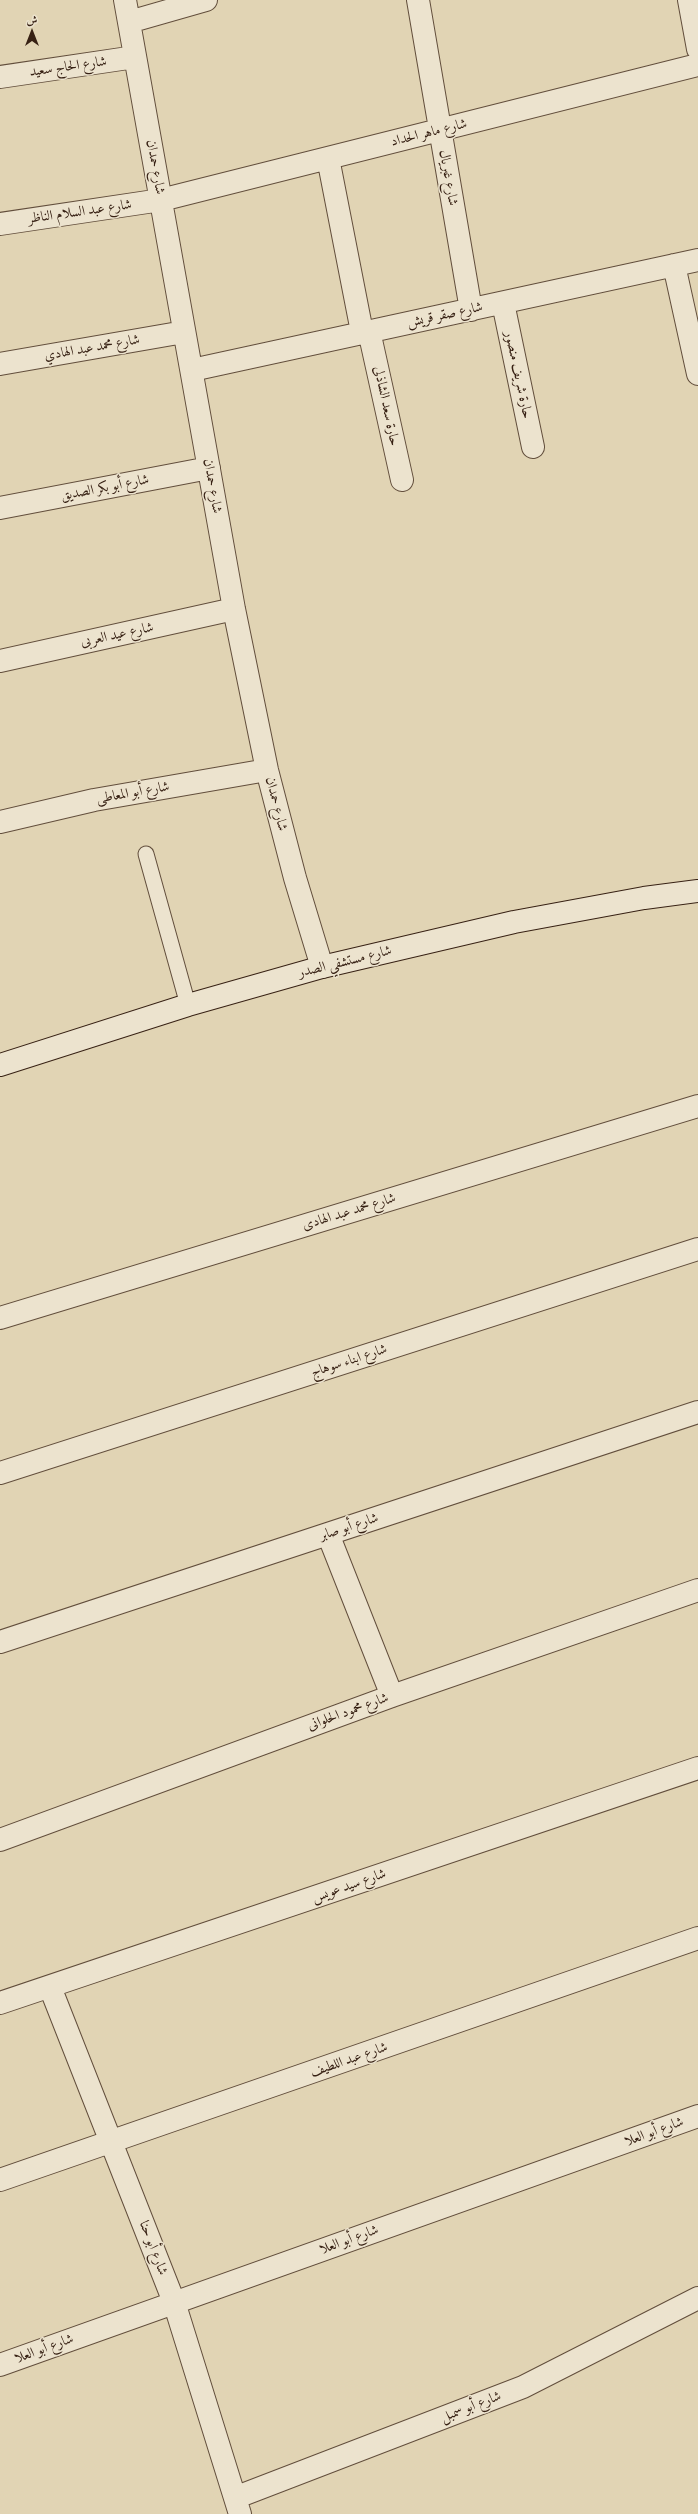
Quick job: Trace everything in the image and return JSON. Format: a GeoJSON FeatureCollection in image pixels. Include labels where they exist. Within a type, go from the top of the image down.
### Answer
{"type":"FeatureCollection","features":[{"type":"Feature","properties":{"kind":"street","name":"شارع حمدان"},"geometry":{"type":"LineString","coordinates":[[125,0],[234,610],[267,770],[295,878],[322,967]]}},
{"type":"Feature","properties":{"kind":"street"},"geometry":{"type":"LineString","coordinates":[[129,22],[206,0]]}},
{"type":"Feature","properties":{"kind":"street","name":"شارع غبريال"},"geometry":{"type":"LineString","coordinates":[[418,0],[471,310]]}},
{"type":"Feature","properties":{"kind":"street"},"geometry":{"type":"LineString","coordinates":[[689,0],[698,49]]}},
{"type":"Feature","properties":{"kind":"street","name":"شارع الحاج سعيد"},"geometry":{"type":"LineString","coordinates":[[0,77],[135,57]]}},
{"type":"Feature","properties":{"kind":"street","name":"شارع ماهر الحداد"},"geometry":{"type":"LineString","coordinates":[[161,200],[698,65]]}},
{"type":"Feature","properties":{"kind":"street","name":"حارة سعد الشاذلى"},"geometry":{"type":"LineString","coordinates":[[328,158],[366,332],[402,480]]}},
{"type":"Feature","properties":{"kind":"street","name":"شارع عبد السلام الناظر"},"geometry":{"type":"LineString","coordinates":[[0,224],[161,200]]}},
{"type":"Feature","properties":{"kind":"street","name":"شارع صقر قريش"},"geometry":{"type":"LineString","coordinates":[[192,370],[698,260]]}},
{"type":"Feature","properties":{"kind":"street"},"geometry":{"type":"LineString","coordinates":[[674,266],[698,374]]}},
{"type":"Feature","properties":{"kind":"street","name":"حارة شريف منصور"},"geometry":{"type":"LineString","coordinates":[[503,303],[533,447]]}},
{"type":"Feature","properties":{"kind":"street","name":"شارع محمد عبد الهادي"},"geometry":{"type":"LineString","coordinates":[[0,364],[184,332]]}},
{"type":"Feature","properties":{"kind":"street","name":"شارع أبو بكر الصديق"},"geometry":{"type":"LineString","coordinates":[[0,508],[209,468]]}},
{"type":"Feature","properties":{"kind":"street","name":"شارع عيد العربى"},"geometry":{"type":"LineString","coordinates":[[0,661],[234,610]]}},
{"type":"Feature","properties":{"kind":"street","name":"شارع أبو المعاطى"},"geometry":{"type":"LineString","coordinates":[[0,822],[94,800],[267,770]]}},
{"type":"Feature","properties":{"kind":"street","name":"شارع مستشفي الصدر"},"geometry":{"type":"LineString","coordinates":[[0,1065],[188,1005],[322,967],[514,922],[644,898],[698,891]]}},
{"type":"Feature","properties":{"kind":"street","name":"شارع محمد عبد الهادى"},"geometry":{"type":"LineString","coordinates":[[0,1318],[698,1106]]}},
{"type":"Feature","properties":{"kind":"street","name":"شارع ابناء سوهاج"},"geometry":{"type":"LineString","coordinates":[[0,1473],[698,1249]]}},
{"type":"Feature","properties":{"kind":"street","name":"شارع أبو صابر"},"geometry":{"type":"LineString","coordinates":[[0,1642],[698,1412]]}},
{"type":"Feature","properties":{"kind":"street"},"geometry":{"type":"LineString","coordinates":[[328,1534],[392,1696]]}},
{"type":"Feature","properties":{"kind":"street","name":"شارع محمود الحلوانى"},"geometry":{"type":"LineString","coordinates":[[0,1840],[392,1696],[698,1590]]}},
{"type":"Feature","properties":{"kind":"street","name":"شارع سيد عويس"},"geometry":{"type":"LineString","coordinates":[[0,2003],[698,1768]]}},
{"type":"Feature","properties":{"kind":"street","name":"شارع عبد اللطيف"},"geometry":{"type":"LineString","coordinates":[[0,2180],[112,2143],[698,1938]]}},
{"type":"Feature","properties":{"kind":"street","name":"شارع أبو حنا"},"geometry":{"type":"LineString","coordinates":[[50,1987],[174,2302],[238,2506]]}},
{"type":"Feature","properties":{"kind":"street","name":"شارع أبو العلا"},"geometry":{"type":"LineString","coordinates":[[0,2365],[698,2116]]}},
{"type":"Feature","properties":{"kind":"street","name":"شارع أبو سمبل"},"geometry":{"type":"LineString","coordinates":[[238,2506],[523,2387],[698,2298]]}},
{"type":"Feature","properties":{"kind":"lane"},"geometry":{"type":"LineString","coordinates":[[146,854],[188,1005]]}}]}
